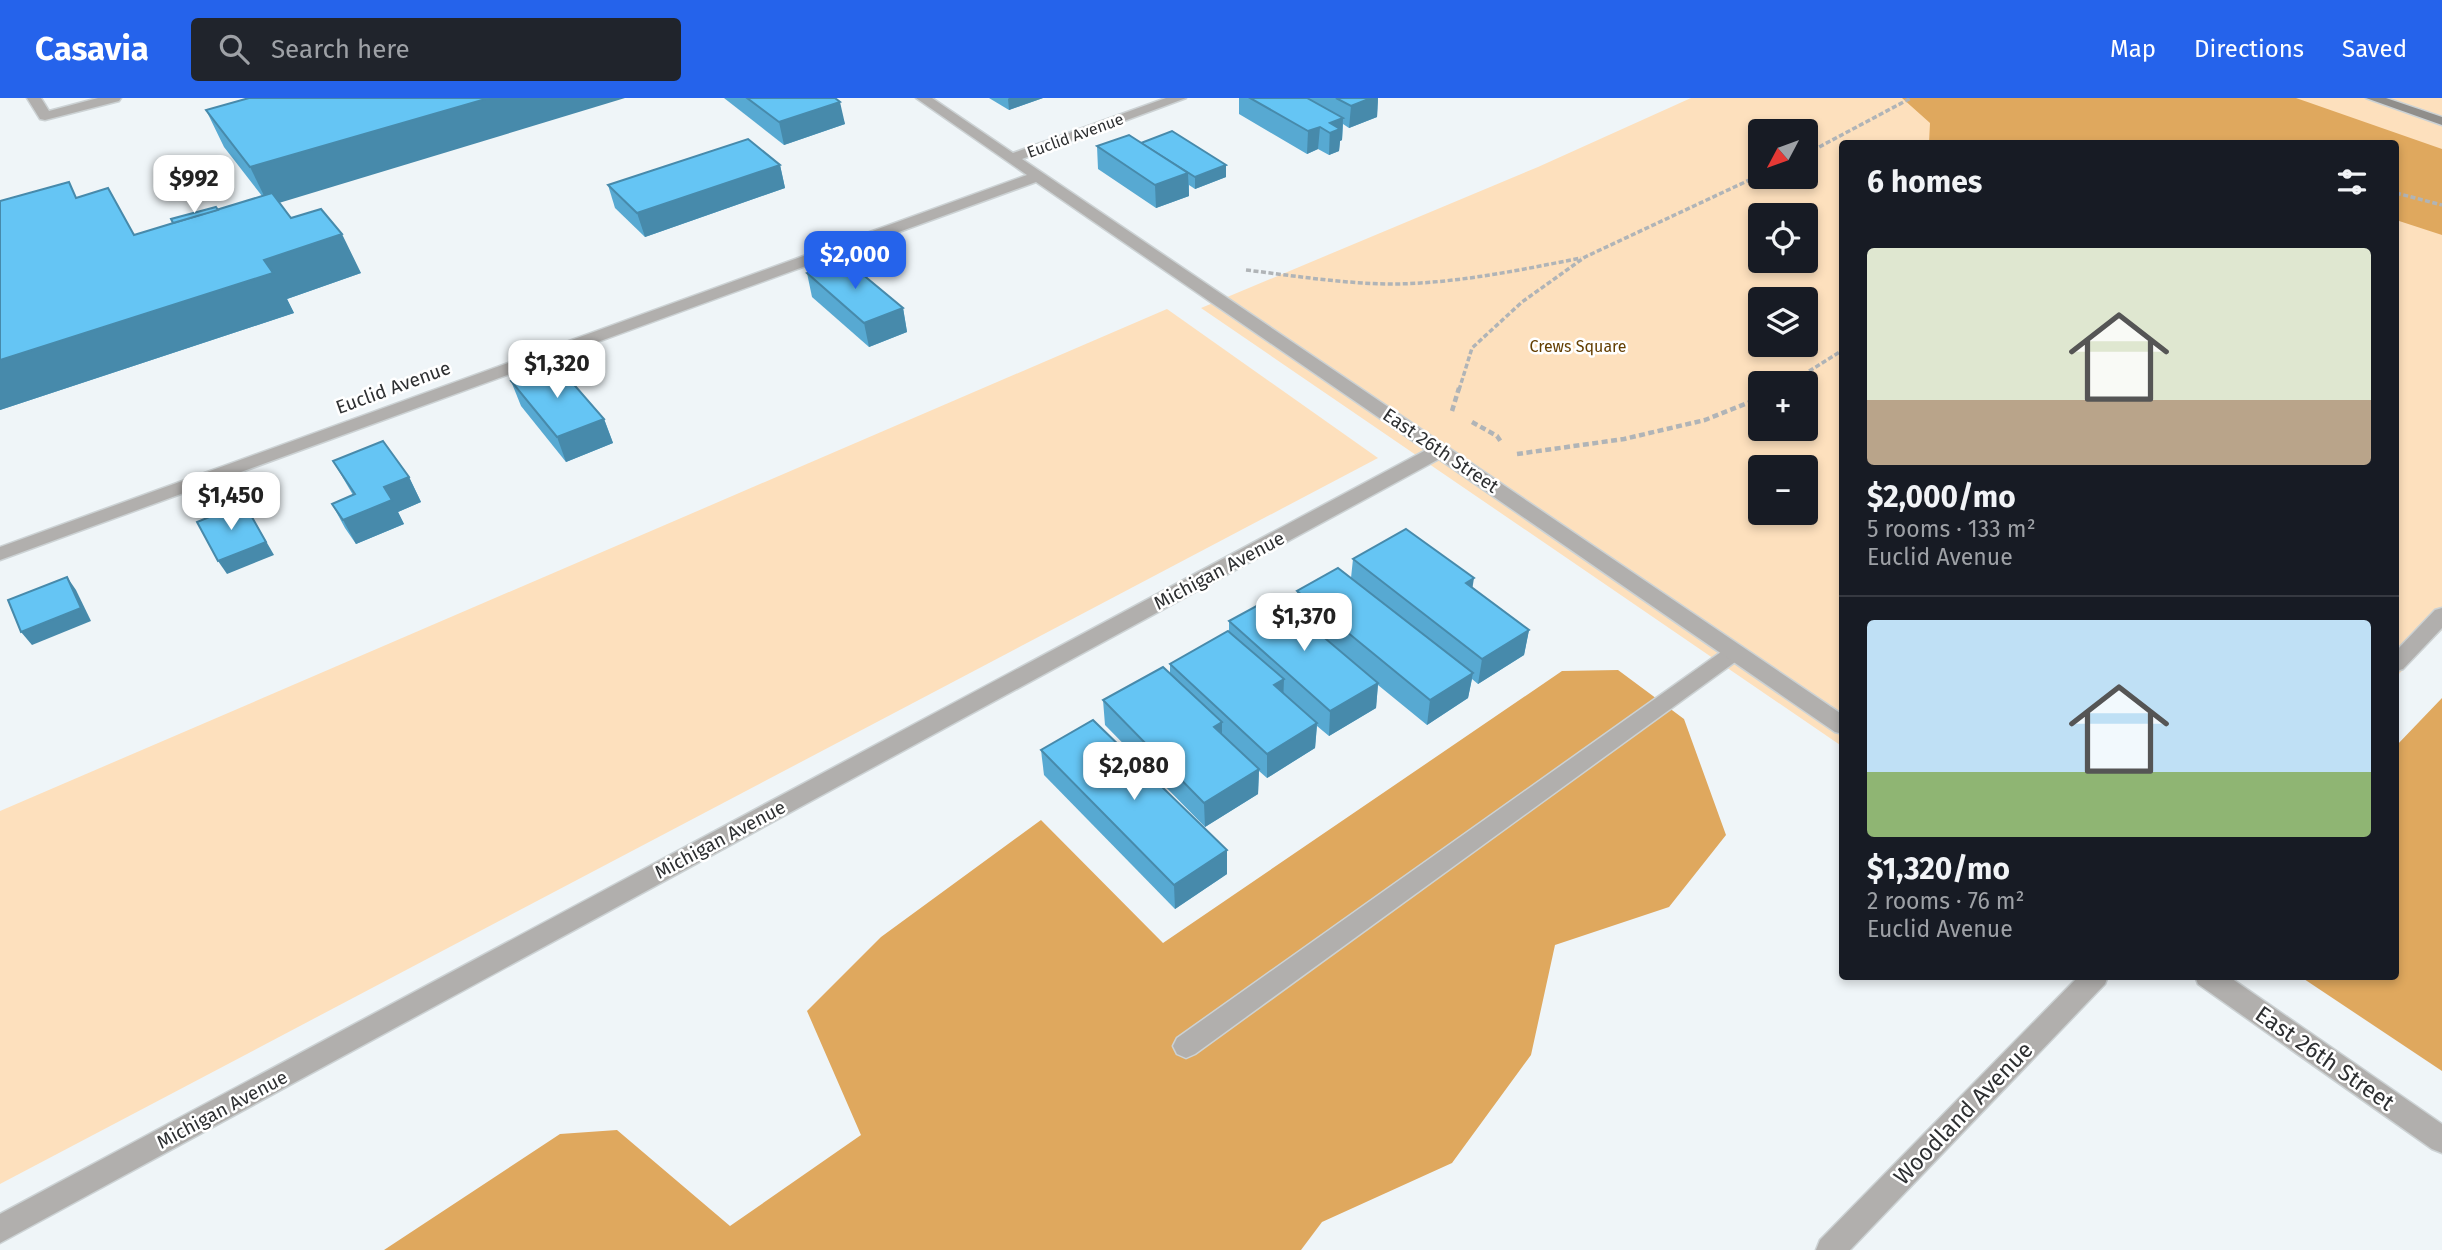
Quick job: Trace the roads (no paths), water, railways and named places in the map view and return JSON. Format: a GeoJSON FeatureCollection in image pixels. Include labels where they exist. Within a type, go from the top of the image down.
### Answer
{"type":"FeatureCollection","features":[{"type":"Feature","properties":{"kind":"main road"},"geometry":{"type":"LineString","coordinates":[[2373,98],[2442,121]]}},
{"type":"Feature","properties":{"kind":"street"},"geometry":{"type":"LineString","coordinates":[[33,98],[45,116],[114,98]]}},
{"type":"Feature","properties":{"kind":"street"},"geometry":{"type":"LineString","coordinates":[[923,98],[1011,158]]}},
{"type":"Feature","properties":{"kind":"street","name":"Euclid Avenue"},"geometry":{"type":"LineString","coordinates":[[1011,158],[1179,98]]}},
{"type":"Feature","properties":{"kind":"street","name":"East 26th Street"},"geometry":{"type":"LineString","coordinates":[[1011,158],[1839,723]]}},
{"type":"Feature","properties":{"kind":"street","name":"Euclid Avenue"},"geometry":{"type":"LineString","coordinates":[[0,554],[1038,176]]}},
{"type":"Feature","properties":{"kind":"street","name":"Michigan Avenue"},"geometry":{"type":"LineString","coordinates":[[0,1229],[1441,450]]}},
{"type":"Feature","properties":{"kind":"street"},"geometry":{"type":"LineString","coordinates":[[2399,661],[2442,615]]}},
{"type":"Feature","properties":{"kind":"street"},"geometry":{"type":"LineString","coordinates":[[1186,1046],[1735,652]]}},
{"type":"Feature","properties":{"kind":"street","name":"Woodland Avenue"},"geometry":{"type":"LineString","coordinates":[[1830,1250],[2092,980]]}},
{"type":"Feature","properties":{"kind":"street","name":"East 26th Street"},"geometry":{"type":"LineString","coordinates":[[2213,980],[2442,1139]]}},
{"type":"Feature","properties":{"kind":"park label","name":"Crews Square"},"geometry":{"type":"Point","coordinates":[1578,346]}}]}
